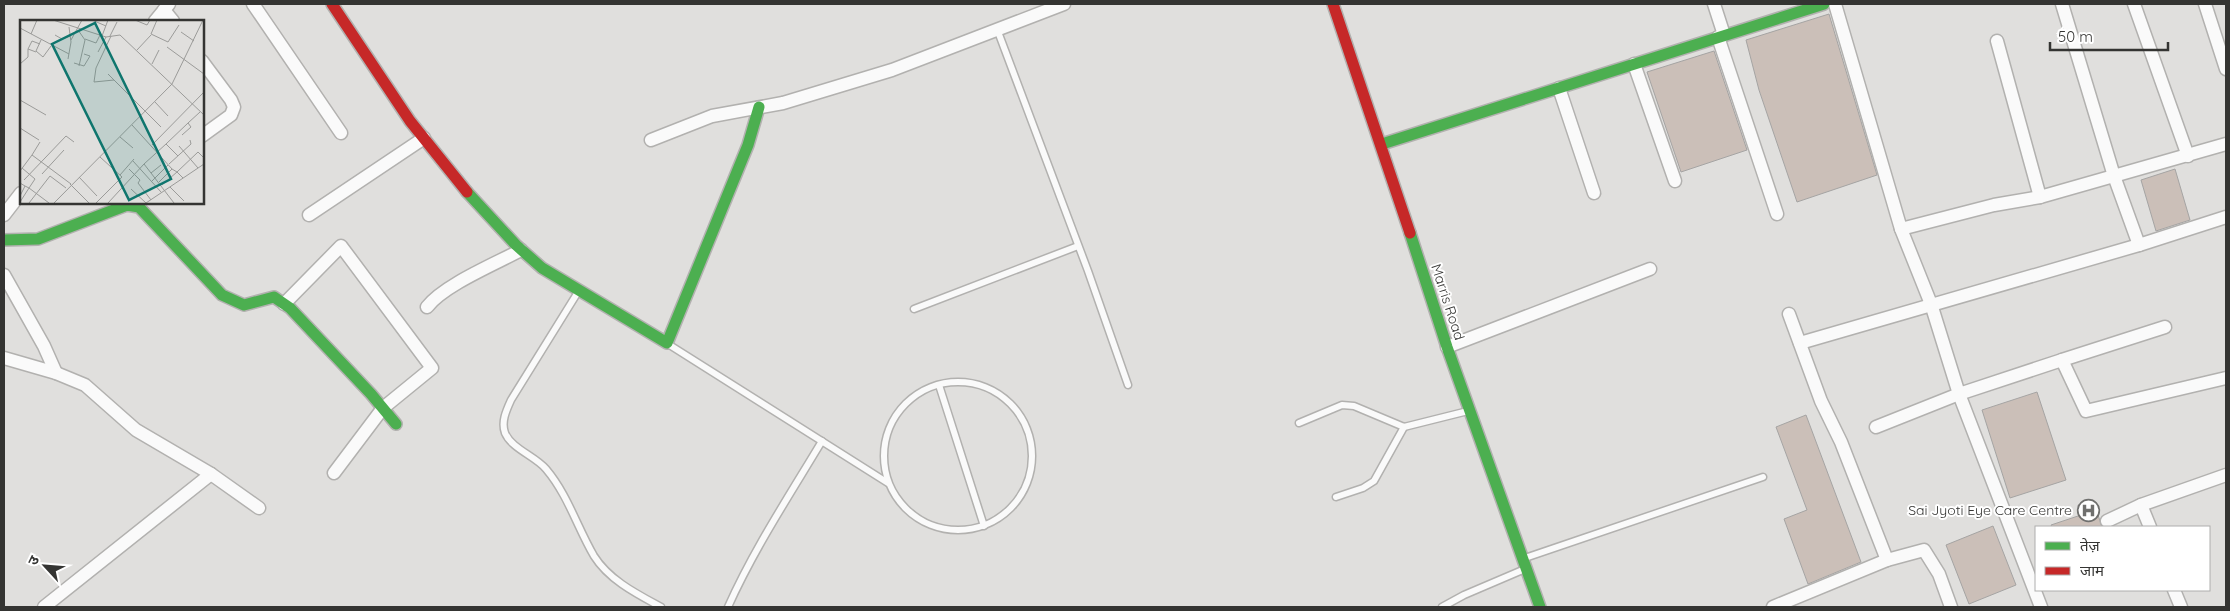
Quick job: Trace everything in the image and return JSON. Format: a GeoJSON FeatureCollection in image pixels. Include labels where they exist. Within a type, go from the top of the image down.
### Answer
{"type":"FeatureCollection","features":[{"type":"Feature","properties":{"kind":"street"},"geometry":{"type":"LineString","coordinates":[[253,4],[340,133]]}},
{"type":"Feature","properties":{"kind":"street"},"geometry":{"type":"LineString","coordinates":[[332,4],[410,121],[467,192],[521,250],[542,268],[667,344],[748,145],[759,107]]}},
{"type":"Feature","properties":{"kind":"street"},"geometry":{"type":"LineString","coordinates":[[651,140],[712,116],[783,102],[892,70],[1064,4]]}},
{"type":"Feature","properties":{"kind":"street","name":"Marris Road"},"geometry":{"type":"LineString","coordinates":[[1333,4],[1382,144],[1447,347],[1540,607]]}},
{"type":"Feature","properties":{"kind":"street"},"geometry":{"type":"LineString","coordinates":[[1714,4],[1721,36],[1777,214]]}},
{"type":"Feature","properties":{"kind":"street"},"geometry":{"type":"LineString","coordinates":[[1382,144],[1824,4]]}},
{"type":"Feature","properties":{"kind":"street"},"geometry":{"type":"LineString","coordinates":[[1836,4],[1901,229],[1931,304],[1959,394],[2041,607]]}},
{"type":"Feature","properties":{"kind":"street"},"geometry":{"type":"LineString","coordinates":[[2062,4],[2114,176],[2140,245]]}},
{"type":"Feature","properties":{"kind":"street"},"geometry":{"type":"LineString","coordinates":[[2134,4],[2188,156]]}},
{"type":"Feature","properties":{"kind":"street"},"geometry":{"type":"LineString","coordinates":[[2205,4],[2226,68]]}},
{"type":"Feature","properties":{"kind":"street"},"geometry":{"type":"LineString","coordinates":[[156,20],[167,7],[173,20]]}},
{"type":"Feature","properties":{"kind":"street"},"geometry":{"type":"LineString","coordinates":[[1997,41],[2040,197]]}},
{"type":"Feature","properties":{"kind":"street"},"geometry":{"type":"LineString","coordinates":[[204,64],[231,100],[234,107],[231,115],[204,135]]}},
{"type":"Feature","properties":{"kind":"street"},"geometry":{"type":"LineString","coordinates":[[1634,64],[1675,181]]}},
{"type":"Feature","properties":{"kind":"street"},"geometry":{"type":"LineString","coordinates":[[1559,88],[1594,193]]}},
{"type":"Feature","properties":{"kind":"street"},"geometry":{"type":"LineString","coordinates":[[308,215],[424,138]]}},
{"type":"Feature","properties":{"kind":"street"},"geometry":{"type":"LineString","coordinates":[[1901,229],[1994,205],[2040,197],[2226,144]]}},
{"type":"Feature","properties":{"kind":"street"},"geometry":{"type":"LineString","coordinates":[[4,215],[20,194]]}},
{"type":"Feature","properties":{"kind":"street"},"geometry":{"type":"LineString","coordinates":[[4,240],[38,239],[128,204],[139,207],[222,295],[237,306],[246,307],[266,298],[274,297],[284,304],[396,424]]}},
{"type":"Feature","properties":{"kind":"street"},"geometry":{"type":"LineString","coordinates":[[1800,343],[2140,245],[2226,217]]}},
{"type":"Feature","properties":{"kind":"street"},"geometry":{"type":"LineString","coordinates":[[284,304],[342,246],[432,368],[382,408],[334,472]]}},
{"type":"Feature","properties":{"kind":"street"},"geometry":{"type":"LineString","coordinates":[[427,307],[432,300],[461,282],[521,250]]}},
{"type":"Feature","properties":{"kind":"street"},"geometry":{"type":"LineString","coordinates":[[1447,347],[1650,269]]}},
{"type":"Feature","properties":{"kind":"street"},"geometry":{"type":"LineString","coordinates":[[4,275],[44,346],[56,373]]}},
{"type":"Feature","properties":{"kind":"street"},"geometry":{"type":"LineString","coordinates":[[1789,314],[1822,402],[1841,442],[1887,560]]}},
{"type":"Feature","properties":{"kind":"street"},"geometry":{"type":"LineString","coordinates":[[1876,427],[1959,394],[2165,327]]}},
{"type":"Feature","properties":{"kind":"street"},"geometry":{"type":"LineString","coordinates":[[4,358],[56,373],[85,385],[136,430],[211,474],[259,508]]}},
{"type":"Feature","properties":{"kind":"street"},"geometry":{"type":"LineString","coordinates":[[2062,360],[2086,412],[2226,378]]}},
{"type":"Feature","properties":{"kind":"street"},"geometry":{"type":"LineString","coordinates":[[44,607],[211,474]]}},
{"type":"Feature","properties":{"kind":"street"},"geometry":{"type":"LineString","coordinates":[[2107,520],[2141,505],[2226,475]]}},
{"type":"Feature","properties":{"kind":"street"},"geometry":{"type":"LineString","coordinates":[[2141,505],[2150,526]]}},
{"type":"Feature","properties":{"kind":"street"},"geometry":{"type":"LineString","coordinates":[[1773,607],[1887,560],[1924,550],[1939,574],[1951,607]]}},
{"type":"Feature","properties":{"kind":"street"},"geometry":{"type":"LineString","coordinates":[[2174,591],[2181,607]]}},
{"type":"Feature","properties":{"kind":"lane"},"geometry":{"type":"LineString","coordinates":[[997,29],[1128,385]]}},
{"type":"Feature","properties":{"kind":"lane"},"geometry":{"type":"LineString","coordinates":[[914,309],[1078,246]]}},
{"type":"Feature","properties":{"kind":"lane"},"geometry":{"type":"LineString","coordinates":[[579,290],[511,400],[505,413],[503,427],[506,436],[544,467],[562,489],[595,557],[611,575],[635,593],[661,607]]}},
{"type":"Feature","properties":{"kind":"lane"},"geometry":{"type":"LineString","coordinates":[[667,344],[888,483]]}},
{"type":"Feature","properties":{"kind":"lane"},"geometry":{"type":"LineString","coordinates":[[961,382],[989,388],[1013,405],[1028,430],[1032,459],[1026,487],[1008,511],[984,526],[955,531],[927,524],[903,507],[888,483],[883,454],[890,425],[907,402],[922,390],[961,382]]}},
{"type":"Feature","properties":{"kind":"lane"},"geometry":{"type":"LineString","coordinates":[[939,385],[984,526]]}},
{"type":"Feature","properties":{"kind":"lane"},"geometry":{"type":"LineString","coordinates":[[1300,423],[1342,405],[1354,406],[1404,427],[1469,410]]}},
{"type":"Feature","properties":{"kind":"lane"},"geometry":{"type":"LineString","coordinates":[[1336,497],[1363,488],[1374,481],[1404,427]]}},
{"type":"Feature","properties":{"kind":"lane"},"geometry":{"type":"LineString","coordinates":[[728,607],[741,578],[763,538],[822,441]]}},
{"type":"Feature","properties":{"kind":"lane"},"geometry":{"type":"LineString","coordinates":[[1442,607],[1524,564],[1763,477]]}},
{"type":"Feature","properties":{"kind":"building"},"geometry":{"type":"Polygon","coordinates":[[[1829,14],[1877,175],[1797,202],[1759,90],[1746,40],[1829,14]]]}},
{"type":"Feature","properties":{"kind":"building"},"geometry":{"type":"Polygon","coordinates":[[[1714,51],[1747,150],[1681,172],[1647,72],[1714,51]]]}},
{"type":"Feature","properties":{"kind":"building"},"geometry":{"type":"Polygon","coordinates":[[[2175,169],[2190,220],[2156,231],[2141,180],[2175,169]]]}},
{"type":"Feature","properties":{"kind":"building"},"geometry":{"type":"Polygon","coordinates":[[[2037,392],[2066,480],[2010,498],[1982,410],[2037,392]]]}},
{"type":"Feature","properties":{"kind":"building"},"geometry":{"type":"Polygon","coordinates":[[[1806,415],[1861,562],[1808,584],[1784,519],[1807,510],[1776,427],[1806,415]]]}},
{"type":"Feature","properties":{"kind":"building"},"geometry":{"type":"Polygon","coordinates":[[[2093,500],[2102,526],[2052,526],[2081,515],[2078,505],[2093,500]]]}},
{"type":"Feature","properties":{"kind":"building"},"geometry":{"type":"Polygon","coordinates":[[[1993,526],[2016,585],[1969,604],[1946,545],[1993,526]]]}},
{"type":"Feature","properties":{"kind":"traffic: fast"},"geometry":{"type":"LineString","coordinates":[[1382,144],[1824,4]]}},
{"type":"Feature","properties":{"kind":"traffic: fast"},"geometry":{"type":"LineString","coordinates":[[467,192],[516,245],[542,268],[667,343],[748,145],[759,107]]}},
{"type":"Feature","properties":{"kind":"traffic: fast"},"geometry":{"type":"LineString","coordinates":[[4,240],[38,239],[127,205],[139,207],[222,295],[244,305],[274,297],[290,308],[371,394],[396,424]]}},
{"type":"Feature","properties":{"kind":"traffic: fast"},"geometry":{"type":"LineString","coordinates":[[1410,233],[1447,347],[1540,607]]}},
{"type":"Feature","properties":{"kind":"traffic: jam"},"geometry":{"type":"LineString","coordinates":[[332,4],[410,121],[467,192]]}},
{"type":"Feature","properties":{"kind":"traffic: jam"},"geometry":{"type":"LineString","coordinates":[[1333,4],[1410,233]]}},
{"type":"Feature","properties":{"kind":"place","name":"Sai Jyoti Eye Care Centre"},"geometry":{"type":"Point","coordinates":[2088,510]}}]}
